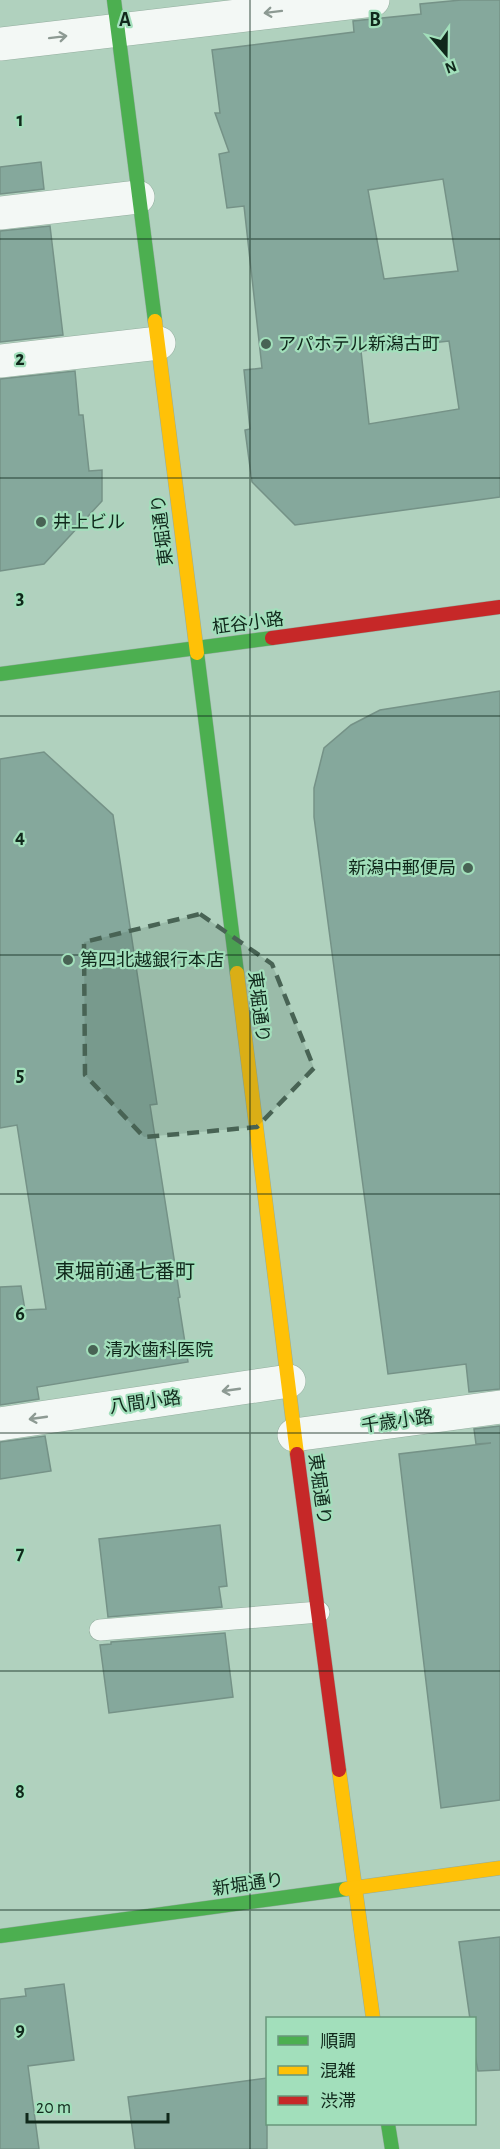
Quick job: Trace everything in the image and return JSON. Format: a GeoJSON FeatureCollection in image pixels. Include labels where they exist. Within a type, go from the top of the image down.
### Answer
{"type":"FeatureCollection","features":[{"type":"Feature","properties":{"kind":"main road","name":"東堀通り"},"geometry":{"type":"LineString","coordinates":[[116,15],[138,197],[159,343],[294,1435],[373,2017]]}},
{"type":"Feature","properties":{"kind":"main road","name":"柾谷小路"},"geometry":{"type":"LineString","coordinates":[[0,674],[500,608]]}},
{"type":"Feature","properties":{"kind":"main road","name":"新堀通り"},"geometry":{"type":"LineString","coordinates":[[0,1936],[500,1868]]}},
{"type":"Feature","properties":{"kind":"main road"},"geometry":{"type":"LineString","coordinates":[[388,2125],[392,2149]]}},
{"type":"Feature","properties":{"kind":"street"},"geometry":{"type":"LineString","coordinates":[[0,44],[116,15],[175,25],[373,0]]}},
{"type":"Feature","properties":{"kind":"street"},"geometry":{"type":"LineString","coordinates":[[0,213],[138,197]]}},
{"type":"Feature","properties":{"kind":"street"},"geometry":{"type":"LineString","coordinates":[[0,361],[159,343]]}},
{"type":"Feature","properties":{"kind":"street","name":"八間小路"},"geometry":{"type":"LineString","coordinates":[[0,1424],[289,1381]]}},
{"type":"Feature","properties":{"kind":"street","name":"千歳小路"},"geometry":{"type":"LineString","coordinates":[[294,1435],[500,1407]]}},
{"type":"Feature","properties":{"kind":"lane"},"geometry":{"type":"LineString","coordinates":[[100,1630],[319,1612]]}},
{"type":"Feature","properties":{"kind":"highlighted area"},"geometry":{"type":"Polygon","coordinates":[[[200,914],[272,964],[314,1068],[257,1127],[144,1137],[85,1075],[84,942],[200,914]]]}},
{"type":"Feature","properties":{"kind":"building"},"geometry":{"type":"Polygon","coordinates":[[[461,0],[500,0],[500,497],[295,525],[252,482],[245,430],[250,429],[244,370],[262,368],[244,206],[227,208],[219,154],[229,152],[215,113],[220,113],[212,50],[354,32],[353,21],[421,14],[420,4],[461,0]],[[443,179],[368,190],[384,279],[458,271],[443,179]],[[449,341],[361,351],[369,424],[459,409],[449,341]]]}},
{"type":"Feature","properties":{"kind":"building"},"geometry":{"type":"Polygon","coordinates":[[[41,162],[44,189],[0,194],[0,167],[41,162]]]}},
{"type":"Feature","properties":{"kind":"building"},"geometry":{"type":"Polygon","coordinates":[[[50,226],[63,335],[0,342],[0,231],[50,226]]]}},
{"type":"Feature","properties":{"kind":"building"},"geometry":{"type":"Polygon","coordinates":[[[75,371],[79,415],[83,415],[89,471],[102,470],[102,501],[44,564],[0,571],[0,379],[75,371]]]}},
{"type":"Feature","properties":{"kind":"building"},"geometry":{"type":"Polygon","coordinates":[[[500,691],[500,1389],[469,1392],[466,1364],[388,1374],[314,817],[314,788],[324,748],[351,725],[380,710],[500,691]]]}},
{"type":"Feature","properties":{"kind":"building"},"geometry":{"type":"Polygon","coordinates":[[[44,752],[113,815],[157,1104],[150,1105],[188,1362],[37,1387],[39,1399],[0,1405],[0,1287],[21,1286],[25,1310],[46,1309],[17,1125],[0,1128],[0,759],[44,752]]]}},
{"type":"Feature","properties":{"kind":"building"},"geometry":{"type":"Polygon","coordinates":[[[500,1426],[500,1800],[441,1808],[399,1454],[491,1443],[476,1444],[474,1429],[500,1426]]]}},
{"type":"Feature","properties":{"kind":"building"},"geometry":{"type":"Polygon","coordinates":[[[45,1436],[51,1471],[0,1479],[0,1442],[45,1436]]]}},
{"type":"Feature","properties":{"kind":"building"},"geometry":{"type":"Polygon","coordinates":[[[220,1525],[227,1586],[219,1587],[222,1607],[108,1617],[99,1539],[220,1525]]]}},
{"type":"Feature","properties":{"kind":"building"},"geometry":{"type":"Polygon","coordinates":[[[225,1633],[233,1697],[109,1713],[100,1645],[111,1644],[111,1642],[225,1633]]]}},
{"type":"Feature","properties":{"kind":"building"},"geometry":{"type":"Polygon","coordinates":[[[500,1937],[500,2070],[478,2071],[476,2017],[470,2017],[459,1942],[500,1937]]]}},
{"type":"Feature","properties":{"kind":"building"},"geometry":{"type":"Polygon","coordinates":[[[64,1984],[74,2060],[28,2066],[39,2149],[0,2149],[0,1999],[26,1996],[25,1989],[64,1984]]]}},
{"type":"Feature","properties":{"kind":"building"},"geometry":{"type":"Polygon","coordinates":[[[266,2078],[267,2149],[135,2149],[128,2097],[266,2078]]]}},
{"type":"Feature","properties":{"kind":"traffic: fast"},"geometry":{"type":"LineString","coordinates":[[114,0],[155,321]]}},
{"type":"Feature","properties":{"kind":"traffic: fast"},"geometry":{"type":"LineString","coordinates":[[0,674],[272,638]]}},
{"type":"Feature","properties":{"kind":"traffic: fast"},"geometry":{"type":"LineString","coordinates":[[197,653],[237,973]]}},
{"type":"Feature","properties":{"kind":"traffic: fast"},"geometry":{"type":"LineString","coordinates":[[0,1936],[346,1889]]}},
{"type":"Feature","properties":{"kind":"traffic: fast"},"geometry":{"type":"LineString","coordinates":[[388,2125],[392,2149]]}},
{"type":"Feature","properties":{"kind":"traffic: slow"},"geometry":{"type":"LineString","coordinates":[[155,321],[197,653]]}},
{"type":"Feature","properties":{"kind":"traffic: slow"},"geometry":{"type":"LineString","coordinates":[[237,973],[297,1454]]}},
{"type":"Feature","properties":{"kind":"traffic: slow"},"geometry":{"type":"LineString","coordinates":[[339,1770],[373,2017]]}},
{"type":"Feature","properties":{"kind":"traffic: slow"},"geometry":{"type":"LineString","coordinates":[[346,1889],[500,1868]]}},
{"type":"Feature","properties":{"kind":"traffic: jam"},"geometry":{"type":"LineString","coordinates":[[272,638],[500,607]]}},
{"type":"Feature","properties":{"kind":"traffic: jam"},"geometry":{"type":"LineString","coordinates":[[297,1454],[339,1770]]}},
{"type":"Feature","properties":{"kind":"place","name":"アパホテル新潟古町"},"geometry":{"type":"Point","coordinates":[266,344]}},
{"type":"Feature","properties":{"kind":"place","name":"井上ビル"},"geometry":{"type":"Point","coordinates":[41,522]}},
{"type":"Feature","properties":{"kind":"place","name":"新潟中郵便局"},"geometry":{"type":"Point","coordinates":[468,868]}},
{"type":"Feature","properties":{"kind":"place","name":"第四北越銀行本店"},"geometry":{"type":"Point","coordinates":[68,960]}},
{"type":"Feature","properties":{"kind":"place","name":"清水歯科医院"},"geometry":{"type":"Point","coordinates":[93,1350]}},
{"type":"Feature","properties":{"kind":"district","name":"東堀前通七番町"},"geometry":{"type":"Point","coordinates":[125,1271]}}]}
